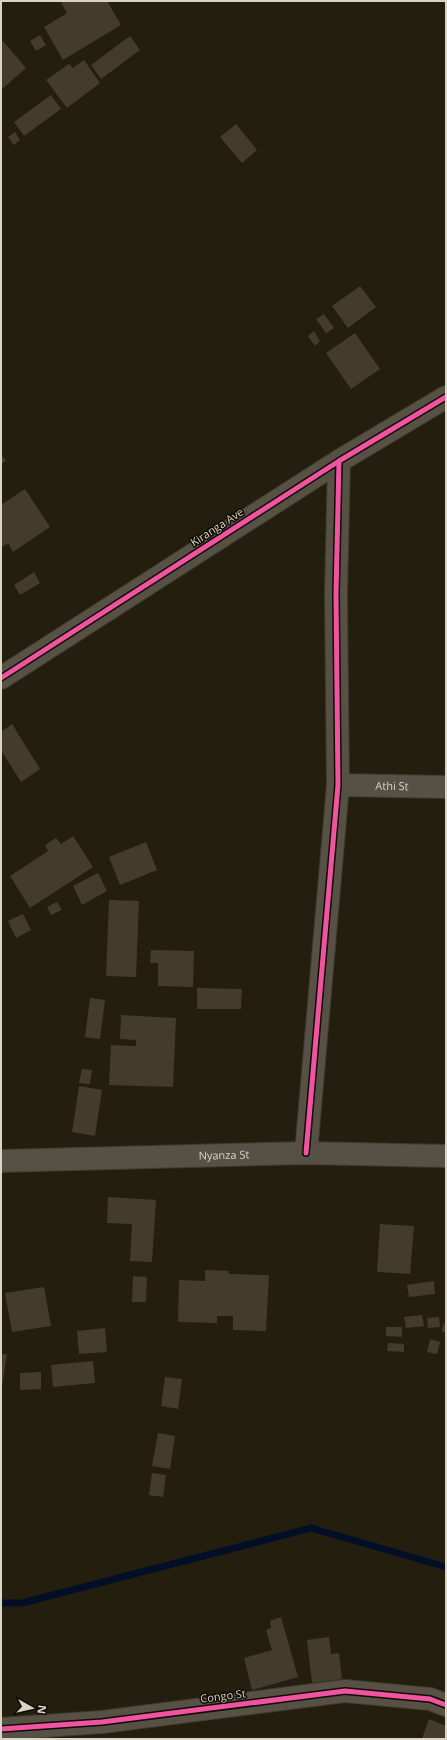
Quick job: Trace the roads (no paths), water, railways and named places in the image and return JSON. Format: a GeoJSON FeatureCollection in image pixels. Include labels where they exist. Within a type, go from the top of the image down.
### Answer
{"type":"FeatureCollection","features":[{"type":"Feature","properties":{"kind":"street","name":"Kiranga Ave"},"geometry":{"type":"LineString","coordinates":[[1,678],[339,461],[446,397]]}},
{"type":"Feature","properties":{"kind":"street"},"geometry":{"type":"LineString","coordinates":[[306,1153],[338,785],[336,594],[339,461]]}},
{"type":"Feature","properties":{"kind":"street","name":"Athi St"},"geometry":{"type":"LineString","coordinates":[[338,785],[446,788]]}},
{"type":"Feature","properties":{"kind":"street","name":"Nyanza St"},"geometry":{"type":"LineString","coordinates":[[1,1161],[306,1153],[446,1156]]}},
{"type":"Feature","properties":{"kind":"street","name":"Congo St"},"geometry":{"type":"LineString","coordinates":[[1,1729],[102,1722],[344,1691],[430,1699],[446,1706]]}},
{"type":"Feature","properties":{"kind":"waterway"},"geometry":{"type":"LineString","coordinates":[[1,1603],[22,1603],[311,1528],[446,1567]]}}]}
